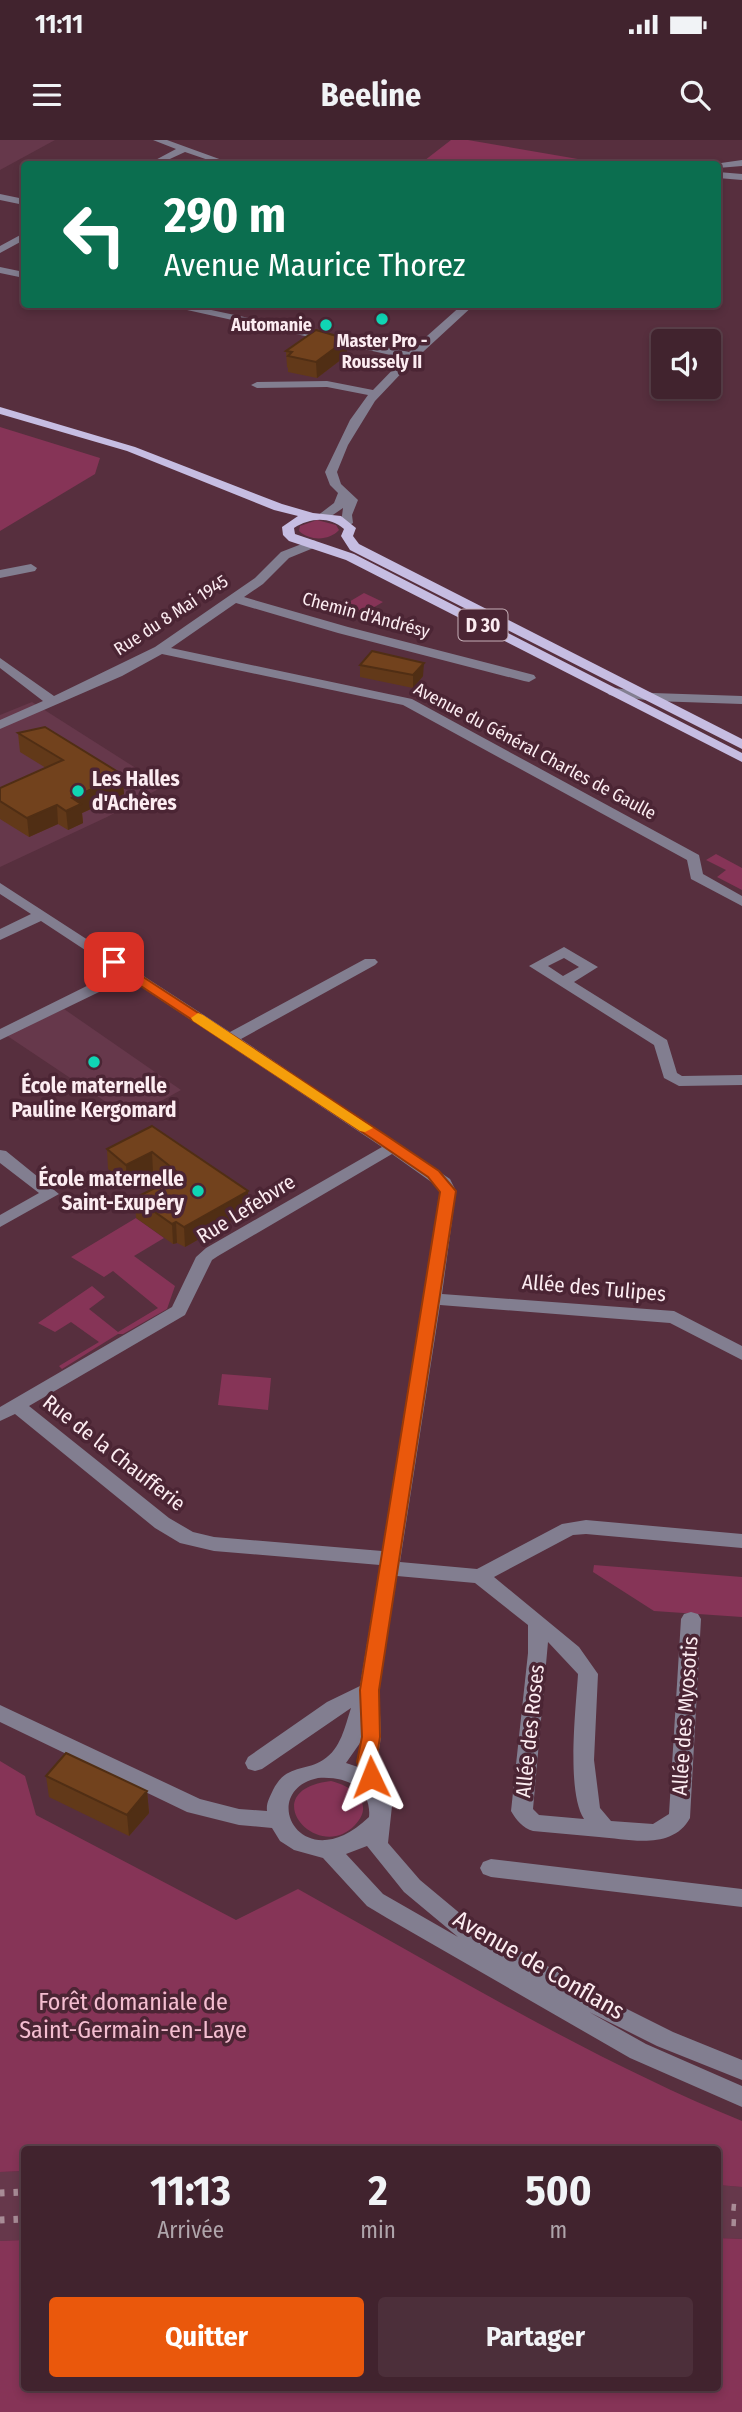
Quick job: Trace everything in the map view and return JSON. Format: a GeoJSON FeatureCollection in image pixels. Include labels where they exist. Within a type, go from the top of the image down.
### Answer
{"type":"FeatureCollection","features":[{"type":"Feature","properties":{"kind":"main road"},"geometry":{"type":"LineString","coordinates":[[0,410],[131,449],[282,509],[318,516],[347,530],[334,542],[314,544],[293,538],[288,529],[267,512],[180,475],[0,416]]}},
{"type":"Feature","properties":{"kind":"main road"},"geometry":{"type":"LineString","coordinates":[[288,529],[298,520],[318,516]]}},
{"type":"Feature","properties":{"kind":"main road","name":"D 30"},"geometry":{"type":"LineString","coordinates":[[347,530],[354,547],[496,621],[653,697],[742,745]]}},
{"type":"Feature","properties":{"kind":"main road","name":"D 30"},"geometry":{"type":"LineString","coordinates":[[314,544],[350,557],[742,758]]}},
{"type":"Feature","properties":{"kind":"street"},"geometry":{"type":"LineString","coordinates":[[158,140],[219,161]]}},
{"type":"Feature","properties":{"kind":"street"},"geometry":{"type":"LineString","coordinates":[[158,161],[184,149]]}},
{"type":"Feature","properties":{"kind":"street"},"geometry":{"type":"LineString","coordinates":[[721,165],[742,163]]}},
{"type":"Feature","properties":{"kind":"street"},"geometry":{"type":"LineString","coordinates":[[721,176],[742,177]]}},
{"type":"Feature","properties":{"kind":"street"},"geometry":{"type":"LineString","coordinates":[[0,197],[21,201]]}},
{"type":"Feature","properties":{"kind":"street"},"geometry":{"type":"LineString","coordinates":[[0,250],[21,238]]}},
{"type":"Feature","properties":{"kind":"street"},"geometry":{"type":"LineString","coordinates":[[0,270],[21,274]]}},
{"type":"Feature","properties":{"kind":"street"},"geometry":{"type":"LineString","coordinates":[[183,308],[412,356]]}},
{"type":"Feature","properties":{"kind":"street"},"geometry":{"type":"LineString","coordinates":[[206,313],[213,308]]}},
{"type":"Feature","properties":{"kind":"street"},"geometry":{"type":"LineString","coordinates":[[347,530],[346,515],[352,500],[332,479],[331,472],[341,444],[373,393],[466,308]]}},
{"type":"Feature","properties":{"kind":"street"},"geometry":{"type":"LineString","coordinates":[[257,385],[327,384],[373,393]]}},
{"type":"Feature","properties":{"kind":"street"},"geometry":{"type":"LineString","coordinates":[[318,516],[339,505],[344,493]]}},
{"type":"Feature","properties":{"kind":"street","name":"Rue du 8 Mai 1945"},"geometry":{"type":"LineString","coordinates":[[240,594],[248,580],[286,538],[288,529]]}},
{"type":"Feature","properties":{"kind":"street","name":"Rue du 8 Mai 1945"},"geometry":{"type":"LineString","coordinates":[[0,725],[160,650],[267,575],[285,555],[314,544]]}},
{"type":"Feature","properties":{"kind":"street"},"geometry":{"type":"LineString","coordinates":[[0,574],[31,568]]}},
{"type":"Feature","properties":{"kind":"street","name":"Chemin d'Andrésy"},"geometry":{"type":"LineString","coordinates":[[240,594],[343,630],[529,678]]}},
{"type":"Feature","properties":{"kind":"street","name":"Avenue du Général Charles de Gaulle"},"geometry":{"type":"LineString","coordinates":[[160,650],[407,702],[694,858],[696,876],[742,902]]}},
{"type":"Feature","properties":{"kind":"street"},"geometry":{"type":"LineString","coordinates":[[0,662],[48,698]]}},
{"type":"Feature","properties":{"kind":"street","name":"Rue du 8 Mai 1945"},"geometry":{"type":"LineString","coordinates":[[0,715],[79,690]]}},
{"type":"Feature","properties":{"kind":"street"},"geometry":{"type":"LineString","coordinates":[[614,692],[653,697],[742,700]]}},
{"type":"Feature","properties":{"kind":"street"},"geometry":{"type":"LineString","coordinates":[[0,887],[433,1174],[448,1191],[433,1300],[369,1690],[372,1725],[367,1762],[381,1806],[378,1822],[368,1836],[350,1846],[330,1850],[304,1846],[288,1835],[278,1820],[280,1797],[287,1786],[298,1777],[327,1769],[356,1774],[376,1792]]}},
{"type":"Feature","properties":{"kind":"street"},"geometry":{"type":"LineString","coordinates":[[0,935],[40,916]]}},
{"type":"Feature","properties":{"kind":"street"},"geometry":{"type":"LineString","coordinates":[[230,1038],[370,962]]}},
{"type":"Feature","properties":{"kind":"street"},"geometry":{"type":"LineString","coordinates":[[0,1035],[128,972]]}},
{"type":"Feature","properties":{"kind":"street"},"geometry":{"type":"LineString","coordinates":[[564,982],[661,1043],[670,1075],[679,1081],[742,1080]]}},
{"type":"Feature","properties":{"kind":"street","name":"Rue Lefebvre"},"geometry":{"type":"LineString","coordinates":[[9,1410],[179,1311],[205,1257],[212,1252],[393,1147]]}},
{"type":"Feature","properties":{"kind":"street"},"geometry":{"type":"LineString","coordinates":[[0,1155],[51,1195],[0,1222]]}},
{"type":"Feature","properties":{"kind":"street","name":"Allée des Tulipes"},"geometry":{"type":"LineString","coordinates":[[433,1300],[674,1318],[742,1353]]}},
{"type":"Feature","properties":{"kind":"street","name":"Rue de la Chaufferie"},"geometry":{"type":"LineString","coordinates":[[9,1410],[162,1523],[187,1538],[214,1544],[391,1563],[480,1576]]}},
{"type":"Feature","properties":{"kind":"street"},"geometry":{"type":"LineString","coordinates":[[480,1576],[569,1529],[586,1527],[742,1541]]}},
{"type":"Feature","properties":{"kind":"street","name":"Allée des Roses"},"geometry":{"type":"LineString","coordinates":[[480,1576],[585,1665],[588,1674],[584,1760],[590,1811],[605,1829]]}},
{"type":"Feature","properties":{"kind":"street","name":"Allée des Myosotis"},"geometry":{"type":"LineString","coordinates":[[605,1829],[643,1834],[666,1830],[679,1818],[691,1619]]}},
{"type":"Feature","properties":{"kind":"street","name":"Allée des Roses"},"geometry":{"type":"LineString","coordinates":[[538,1625],[538,1653],[522,1811],[533,1823],[605,1829]]}},
{"type":"Feature","properties":{"kind":"street"},"geometry":{"type":"LineString","coordinates":[[255,1763],[334,1707],[369,1690]]}},
{"type":"Feature","properties":{"kind":"street"},"geometry":{"type":"LineString","coordinates":[[327,1769],[354,1735],[361,1704],[369,1690]]}},
{"type":"Feature","properties":{"kind":"street"},"geometry":{"type":"LineString","coordinates":[[0,1713],[195,1806],[239,1817],[278,1820]]}},
{"type":"Feature","properties":{"kind":"street","name":"Avenue de Conflans"},"geometry":{"type":"LineString","coordinates":[[378,1822],[377,1845],[412,1886],[466,1931],[591,2003],[665,2039],[742,2070]]}},
{"type":"Feature","properties":{"kind":"street","name":"Avenue de Conflans"},"geometry":{"type":"LineString","coordinates":[[330,1850],[375,1899],[395,1912],[638,2052],[742,2098]]}},
{"type":"Feature","properties":{"kind":"street"},"geometry":{"type":"LineString","coordinates":[[491,1868],[742,1898]]}},
{"type":"Feature","properties":{"kind":"shaded area"},"geometry":{"type":"Polygon","coordinates":[[[0,140],[55,140],[0,170],[0,140]]]}},
{"type":"Feature","properties":{"kind":"shaded area"},"geometry":{"type":"Polygon","coordinates":[[[32,702],[164,786],[107,817],[0,867],[0,715],[32,702]]]}},
{"type":"Feature","properties":{"kind":"shaded area","name":"École maternelle Pauline Kergomard"},"geometry":{"type":"Polygon","coordinates":[[[64,1009],[181,1090],[130,1118],[6,1035],[64,1009]]]}},
{"type":"Feature","properties":{"kind":"shaded area"},"geometry":{"type":"Polygon","coordinates":[[[21,2171],[21,2240],[0,2241],[0,2172],[21,2171]]]}},
{"type":"Feature","properties":{"kind":"shaded area"},"geometry":{"type":"Polygon","coordinates":[[[721,2185],[742,2187],[742,2239],[721,2238],[721,2185]]]}},
{"type":"Feature","properties":{"kind":"green space"},"geometry":{"type":"Polygon","coordinates":[[[451,140],[468,140],[590,161],[424,161],[451,140]]]}},
{"type":"Feature","properties":{"kind":"green space"},"geometry":{"type":"Polygon","coordinates":[[[0,427],[100,458],[95,474],[0,531],[0,427]]]}},
{"type":"Feature","properties":{"kind":"green space"},"geometry":{"type":"Polygon","coordinates":[[[317,520],[336,525],[339,530],[330,536],[319,538],[308,537],[299,531],[300,526],[317,520]]]}},
{"type":"Feature","properties":{"kind":"green space"},"geometry":{"type":"Polygon","coordinates":[[[364,593],[383,602],[352,620],[332,612],[364,593]]]}},
{"type":"Feature","properties":{"kind":"green space"},"geometry":{"type":"Polygon","coordinates":[[[716,854],[742,868],[742,890],[717,877],[726,870],[706,860],[716,854]]]}},
{"type":"Feature","properties":{"kind":"green space"},"geometry":{"type":"Polygon","coordinates":[[[136,1218],[164,1238],[134,1256],[175,1286],[167,1309],[123,1334],[118,1334],[62,1369],[59,1366],[99,1342],[71,1322],[55,1332],[38,1323],[92,1286],[105,1297],[89,1309],[118,1332],[158,1308],[113,1271],[104,1277],[71,1257],[136,1218]]]}},
{"type":"Feature","properties":{"kind":"green space"},"geometry":{"type":"Polygon","coordinates":[[[222,1374],[271,1378],[268,1410],[218,1405],[222,1374]]]}},
{"type":"Feature","properties":{"kind":"green space"},"geometry":{"type":"Polygon","coordinates":[[[594,1565],[742,1577],[742,1617],[654,1611],[593,1572],[594,1565]]]}},
{"type":"Feature","properties":{"kind":"green space","name":"Forêt domaniale de Saint-Germain-en-Laye"},"geometry":{"type":"Polygon","coordinates":[[[0,1761],[25,1776],[36,1815],[236,1920],[298,1889],[572,2041],[628,2070],[742,2121],[742,2187],[721,2185],[721,2146],[21,2146],[21,2171],[0,2172],[0,1761]]]}},
{"type":"Feature","properties":{"kind":"green space"},"geometry":{"type":"Polygon","coordinates":[[[331,1781],[353,1791],[359,1797],[363,1810],[355,1825],[340,1835],[324,1836],[310,1831],[300,1821],[294,1809],[296,1797],[308,1787],[331,1781]]]}},
{"type":"Feature","properties":{"kind":"green space"},"geometry":{"type":"Polygon","coordinates":[[[721,2238],[742,2239],[742,2412],[0,2412],[0,2241],[21,2240],[21,2391],[721,2391],[721,2238]]]}},
{"type":"Feature","properties":{"kind":"building"},"geometry":{"type":"Polygon","coordinates":[[[316,330],[347,339],[316,362],[288,356],[292,352],[286,351],[316,330]]]}},
{"type":"Feature","properties":{"kind":"building"},"geometry":{"type":"Polygon","coordinates":[[[372,651],[424,663],[413,675],[360,665],[372,651]]]}},
{"type":"Feature","properties":{"kind":"building"},"geometry":{"type":"Polygon","coordinates":[[[45,727],[123,775],[72,798],[81,804],[66,811],[57,805],[27,818],[0,801],[0,788],[63,760],[18,733],[45,727]]]}},
{"type":"Feature","properties":{"kind":"building"},"geometry":{"type":"Polygon","coordinates":[[[152,1126],[248,1191],[184,1227],[176,1222],[172,1224],[135,1198],[181,1175],[152,1152],[126,1165],[107,1149],[152,1126]]]}},
{"type":"Feature","properties":{"kind":"building"},"geometry":{"type":"Polygon","coordinates":[[[66,1753],[147,1791],[127,1815],[46,1776],[66,1753]]]}},
{"type":"Feature","properties":{"kind":"railway"},"geometry":{"type":"LineString","coordinates":[[0,2193],[21,2192]]}},
{"type":"Feature","properties":{"kind":"railway"},"geometry":{"type":"LineString","coordinates":[[721,2206],[742,2208]]}},
{"type":"Feature","properties":{"kind":"railway"},"geometry":{"type":"LineString","coordinates":[[0,2220],[21,2219]]}},
{"type":"Feature","properties":{"kind":"railway"},"geometry":{"type":"LineString","coordinates":[[721,2222],[742,2223]]}},
{"type":"Feature","properties":{"kind":"slow traffic"},"geometry":{"type":"LineString","coordinates":[[198,1018],[365,1128]]}},
{"type":"Feature","properties":{"kind":"place","name":"Master Pro - Roussely II"},"geometry":{"type":"Point","coordinates":[382,319]}},
{"type":"Feature","properties":{"kind":"place","name":"Automanie"},"geometry":{"type":"Point","coordinates":[326,325]}},
{"type":"Feature","properties":{"kind":"place","name":"Les Halles d'Achères"},"geometry":{"type":"Point","coordinates":[78,791]}},
{"type":"Feature","properties":{"kind":"place","name":"École maternelle Pauline Kergomard"},"geometry":{"type":"Point","coordinates":[94,1062]}},
{"type":"Feature","properties":{"kind":"place","name":"École maternelle Saint-Exupéry"},"geometry":{"type":"Point","coordinates":[198,1191]}},
{"type":"Feature","properties":{"kind":"route"},"geometry":{"type":"LineString","coordinates":[[114,962],[433,1174],[448,1191],[433,1300],[369,1690],[372,1713],[367,1762],[371,1777]]}}]}
